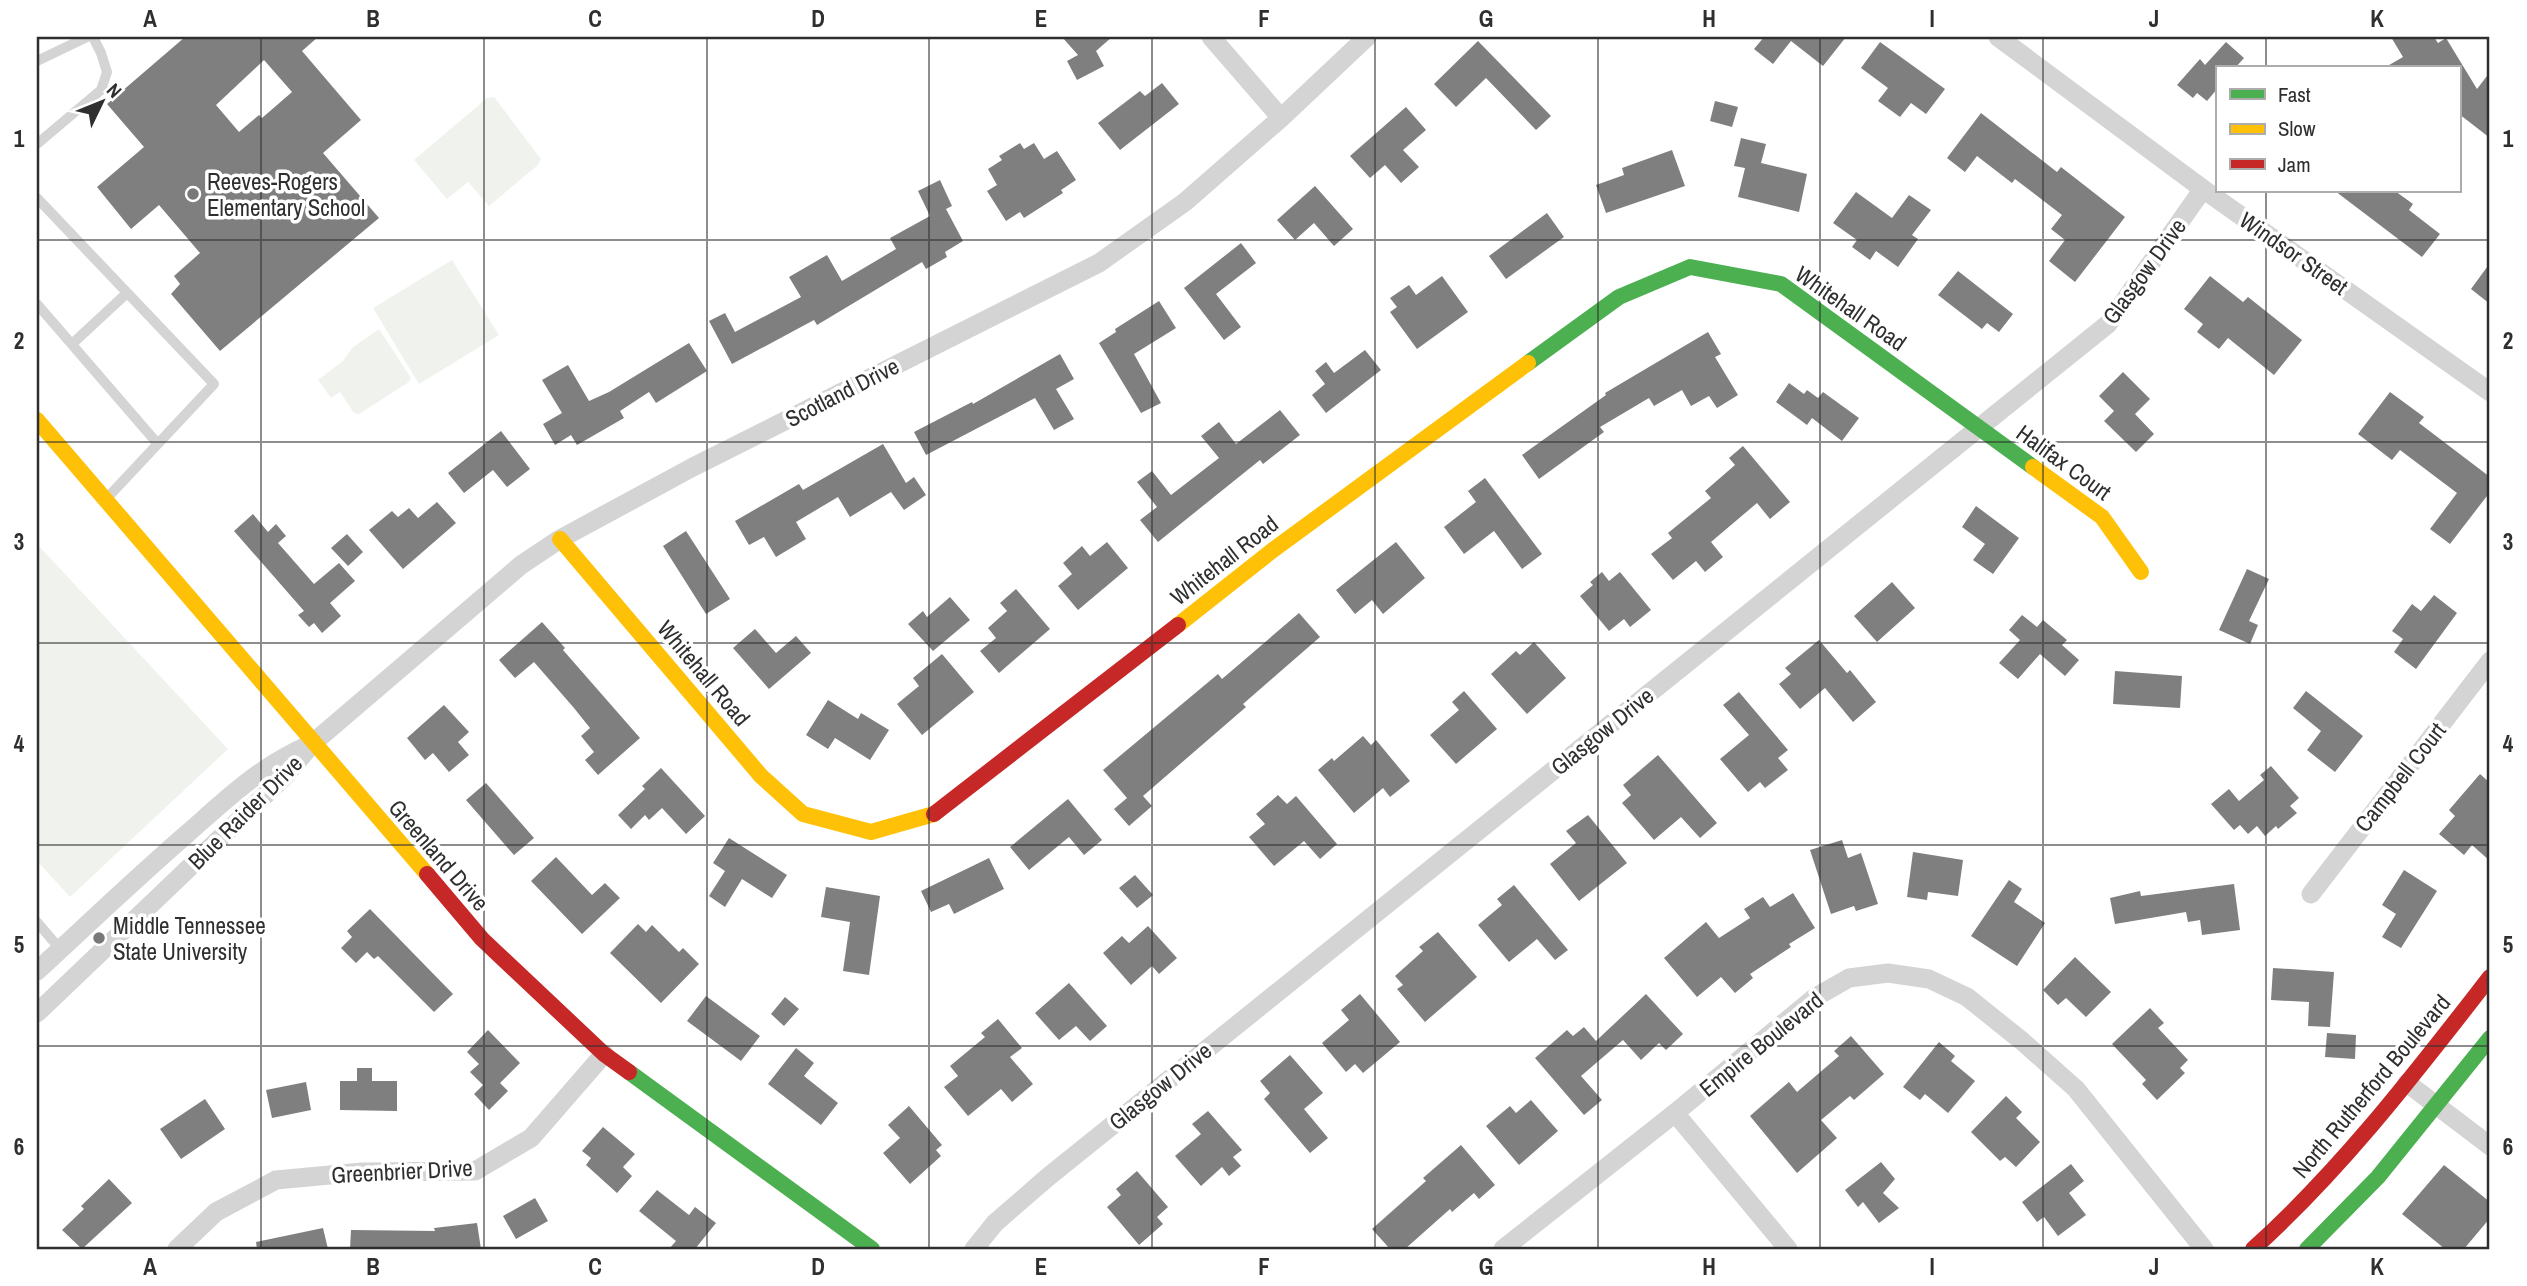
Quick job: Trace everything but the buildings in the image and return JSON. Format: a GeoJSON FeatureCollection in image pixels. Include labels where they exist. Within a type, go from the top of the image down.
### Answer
{"type":"FeatureCollection","features":[{"type":"Feature","properties":{"kind":"street"},"geometry":{"type":"LineString","coordinates":[[1211,37],[1281,118]]}},
{"type":"Feature","properties":{"kind":"street","name":"Scotland Drive"},"geometry":{"type":"LineString","coordinates":[[313,743],[521,565],[560,539],[693,467],[1099,263],[1185,202],[1281,118],[1367,37]]}},
{"type":"Feature","properties":{"kind":"street","name":"Windsor Street"},"geometry":{"type":"LineString","coordinates":[[1998,37],[2203,189],[2490,392]]}},
{"type":"Feature","properties":{"kind":"street","name":"Glasgow Drive"},"geometry":{"type":"LineString","coordinates":[[974,1249],[995,1223],[1048,1177],[2108,324],[2203,189]]}},
{"type":"Feature","properties":{"kind":"street","name":"Whitehall Road"},"geometry":{"type":"LineString","coordinates":[[560,539],[761,776],[803,814],[871,832],[939,813],[1273,550],[1619,297],[1690,267],[1781,284],[1979,429]]}},
{"type":"Feature","properties":{"kind":"street","name":"Greenland Drive"},"geometry":{"type":"LineString","coordinates":[[37,420],[45,436],[105,500],[482,939],[604,1054],[872,1249]]}},
{"type":"Feature","properties":{"kind":"street","name":"Halifax Court"},"geometry":{"type":"LineString","coordinates":[[1979,429],[2102,517],[2141,572]]}},
{"type":"Feature","properties":{"kind":"street","name":"Campbell Court"},"geometry":{"type":"LineString","coordinates":[[2311,894],[2490,661]]}},
{"type":"Feature","properties":{"kind":"street","name":"Blue Raider Drive"},"geometry":{"type":"LineString","coordinates":[[39,968],[255,774],[283,756],[313,743]]}},
{"type":"Feature","properties":{"kind":"street","name":"Blue Raider Drive"},"geometry":{"type":"LineString","coordinates":[[37,1013],[283,778],[313,743]]}},
{"type":"Feature","properties":{"kind":"street","name":"Empire Boulevard"},"geometry":{"type":"LineString","coordinates":[[1503,1249],[1675,1113],[1814,998],[1849,978],[1888,973],[1929,979],[1967,997],[2022,1041],[2076,1089],[2204,1249]]}},
{"type":"Feature","properties":{"kind":"street","name":"North Rutherford Boulevard"},"geometry":{"type":"LineString","coordinates":[[2253,1249],[2277,1229],[2349,1154],[2490,977]]}},
{"type":"Feature","properties":{"kind":"street"},"geometry":{"type":"LineString","coordinates":[[2307,1249],[2378,1178],[2490,1038]]}},
{"type":"Feature","properties":{"kind":"street","name":"Greenbrier Drive"},"geometry":{"type":"LineString","coordinates":[[177,1249],[216,1212],[276,1180],[362,1172],[475,1171],[531,1138],[604,1054]]}},
{"type":"Feature","properties":{"kind":"street"},"geometry":{"type":"LineString","coordinates":[[2407,1083],[2490,1146]]}},
{"type":"Feature","properties":{"kind":"street"},"geometry":{"type":"LineString","coordinates":[[1675,1113],[1788,1249]]}},
{"type":"Feature","properties":{"kind":"lane"},"geometry":{"type":"LineString","coordinates":[[37,61],[87,37]]}},
{"type":"Feature","properties":{"kind":"lane"},"geometry":{"type":"LineString","coordinates":[[37,144],[101,90],[107,72],[93,37]]}},
{"type":"Feature","properties":{"kind":"lane"},"geometry":{"type":"LineString","coordinates":[[37,198],[214,384],[105,500]]}},
{"type":"Feature","properties":{"kind":"lane"},"geometry":{"type":"LineString","coordinates":[[72,344],[127,293]]}},
{"type":"Feature","properties":{"kind":"lane"},"geometry":{"type":"LineString","coordinates":[[37,304],[157,443]]}},
{"type":"Feature","properties":{"kind":"lane"},"geometry":{"type":"LineString","coordinates":[[37,922],[60,949]]}},
{"type":"Feature","properties":{"kind":"shaded area"},"geometry":{"type":"Polygon","coordinates":[[[494,97],[541,159],[538,165],[489,206],[468,182],[447,199],[414,160],[487,98],[494,97]]]}},
{"type":"Feature","properties":{"kind":"shaded area"},"geometry":{"type":"Polygon","coordinates":[[[452,260],[499,335],[419,384],[373,308],[452,260]]]}},
{"type":"Feature","properties":{"kind":"shaded area"},"geometry":{"type":"Polygon","coordinates":[[[379,329],[411,378],[409,382],[359,414],[354,413],[340,392],[331,398],[318,380],[343,361],[352,348],[379,329]]]}},
{"type":"Feature","properties":{"kind":"shaded area"},"geometry":{"type":"Polygon","coordinates":[[[37,544],[228,749],[70,897],[37,861],[37,544]]]}},
{"type":"Feature","properties":{"kind":"traffic: fast"},"geometry":{"type":"LineString","coordinates":[[1528,363],[1619,297],[1690,267],[1781,284],[2033,467]]}},
{"type":"Feature","properties":{"kind":"traffic: fast"},"geometry":{"type":"LineString","coordinates":[[2307,1249],[2378,1177],[2490,1038]]}},
{"type":"Feature","properties":{"kind":"traffic: fast"},"geometry":{"type":"LineString","coordinates":[[629,1072],[872,1249]]}},
{"type":"Feature","properties":{"kind":"traffic: slow"},"geometry":{"type":"LineString","coordinates":[[1178,625],[1273,550],[1528,363]]}},
{"type":"Feature","properties":{"kind":"traffic: slow"},"geometry":{"type":"LineString","coordinates":[[37,420],[427,874]]}},
{"type":"Feature","properties":{"kind":"traffic: slow"},"geometry":{"type":"LineString","coordinates":[[2033,467],[2102,517],[2141,572]]}},
{"type":"Feature","properties":{"kind":"traffic: slow"},"geometry":{"type":"LineString","coordinates":[[560,539],[761,776],[803,814],[871,832],[934,814]]}},
{"type":"Feature","properties":{"kind":"traffic: jam"},"geometry":{"type":"LineString","coordinates":[[934,814],[1178,625]]}},
{"type":"Feature","properties":{"kind":"traffic: jam"},"geometry":{"type":"LineString","coordinates":[[427,874],[482,939],[604,1054],[629,1072]]}},
{"type":"Feature","properties":{"kind":"traffic: jam"},"geometry":{"type":"LineString","coordinates":[[2253,1249],[2318,1186],[2348,1152],[2490,977]]}},
{"type":"Feature","properties":{"kind":"place","name":"Reeves-Rogers Elementary School"},"geometry":{"type":"Point","coordinates":[193,194]}},
{"type":"Feature","properties":{"kind":"place","name":"Middle Tennessee State University"},"geometry":{"type":"Point","coordinates":[99,938]}}]}
